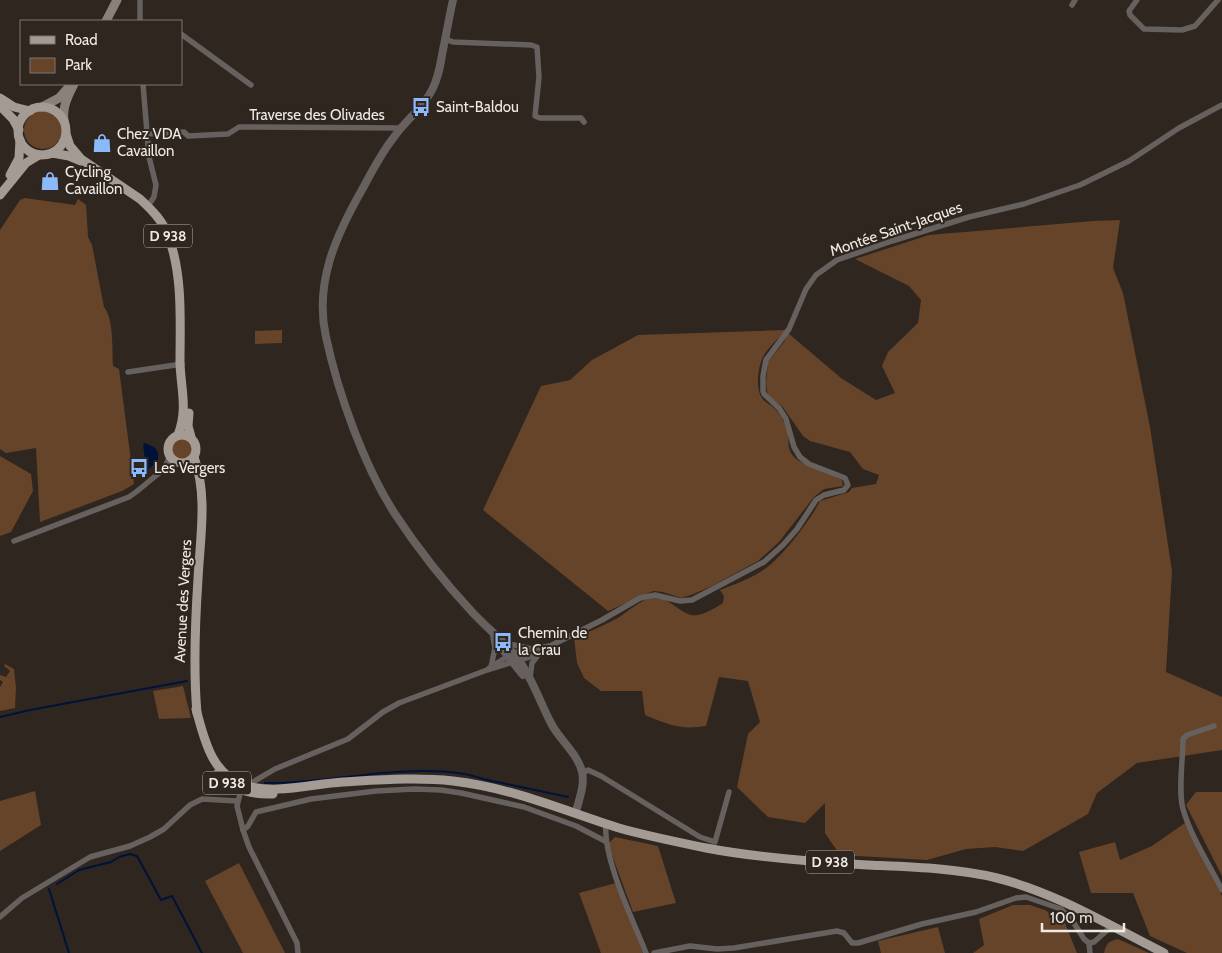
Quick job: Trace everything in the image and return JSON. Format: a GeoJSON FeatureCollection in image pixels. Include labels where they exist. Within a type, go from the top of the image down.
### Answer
{"type":"FeatureCollection","features":[{"type":"Feature","properties":{"kind":"main road"},"geometry":{"type":"LineString","coordinates":[[107,20],[117,0]]}},
{"type":"Feature","properties":{"kind":"main road"},"geometry":{"type":"LineString","coordinates":[[0,98],[14,107],[30,110],[42,107],[59,98],[71,85]]}},
{"type":"Feature","properties":{"kind":"main road"},"geometry":{"type":"LineString","coordinates":[[64,122],[65,102],[72,85]]}},
{"type":"Feature","properties":{"kind":"main road"},"geometry":{"type":"LineString","coordinates":[[0,106],[13,119],[19,130]]}},
{"type":"Feature","properties":{"kind":"main road"},"geometry":{"type":"LineString","coordinates":[[42,107],[55,111],[64,122]]}},
{"type":"Feature","properties":{"kind":"main road"},"geometry":{"type":"LineString","coordinates":[[0,191],[19,158],[19,130],[21,121],[30,110]]}},
{"type":"Feature","properties":{"kind":"main road","name":"D 938"},"geometry":{"type":"LineString","coordinates":[[64,122],[66,134],[73,150],[90,166]]}},
{"type":"Feature","properties":{"kind":"main road"},"geometry":{"type":"LineString","coordinates":[[52,153],[60,147],[66,134]]}},
{"type":"Feature","properties":{"kind":"main road"},"geometry":{"type":"LineString","coordinates":[[20,140],[26,148],[39,155]]}},
{"type":"Feature","properties":{"kind":"main road","name":"D 938"},"geometry":{"type":"LineString","coordinates":[[39,155],[52,153],[69,156],[90,166],[140,198],[162,223],[172,247],[178,287],[184,413],[178,435],[168,445],[176,460]]}},
{"type":"Feature","properties":{"kind":"main road"},"geometry":{"type":"LineString","coordinates":[[0,195],[26,163],[39,155]]}},
{"type":"Feature","properties":{"kind":"main road","name":"D 938"},"geometry":{"type":"LineString","coordinates":[[182,364],[188,394],[188,426],[197,448],[194,457]]}},
{"type":"Feature","properties":{"kind":"main road"},"geometry":{"type":"LineString","coordinates":[[178,435],[185,434],[191,437]]}},
{"type":"Feature","properties":{"kind":"main road"},"geometry":{"type":"LineString","coordinates":[[176,460],[189,461],[194,457]]}},
{"type":"Feature","properties":{"kind":"main road","name":"Avenue des Vergers"},"geometry":{"type":"LineString","coordinates":[[194,457],[199,474],[201,495],[194,644],[196,709]]}},
{"type":"Feature","properties":{"kind":"main road","name":"Avenue des Vergers"},"geometry":{"type":"LineString","coordinates":[[176,460],[193,473],[201,495]]}},
{"type":"Feature","properties":{"kind":"main road","name":"D 938"},"geometry":{"type":"LineString","coordinates":[[196,709],[206,744],[213,759],[222,770],[244,788],[258,794],[282,793],[361,782]]}},
{"type":"Feature","properties":{"kind":"main road","name":"D 938"},"geometry":{"type":"LineString","coordinates":[[196,709],[208,760],[218,776],[232,787],[267,789],[414,779],[473,784],[523,795],[606,823],[652,836],[749,855],[944,870],[977,874],[1010,882],[1050,896],[1164,953]]}},
{"type":"Feature","properties":{"kind":"street"},"geometry":{"type":"LineString","coordinates":[[140,0],[140,20]]}},
{"type":"Feature","properties":{"kind":"street"},"geometry":{"type":"LineString","coordinates":[[453,0],[440,67],[432,91],[421,107],[400,128],[386,147],[337,236],[324,281],[322,309],[324,329],[337,379],[353,426],[388,502],[429,562],[456,595],[503,642],[535,691]]}},
{"type":"Feature","properties":{"kind":"street"},"geometry":{"type":"LineString","coordinates":[[1137,0],[1129,12],[1144,29],[1182,30],[1195,26],[1218,0]]}},
{"type":"Feature","properties":{"kind":"street"},"geometry":{"type":"LineString","coordinates":[[182,35],[252,85]]}},
{"type":"Feature","properties":{"kind":"street"},"geometry":{"type":"LineString","coordinates":[[445,39],[453,42],[531,45],[537,47],[539,78],[535,116],[540,118],[581,118],[584,122]]}},
{"type":"Feature","properties":{"kind":"street"},"geometry":{"type":"LineString","coordinates":[[143,85],[149,157],[156,185],[154,197],[148,206]]}},
{"type":"Feature","properties":{"kind":"street","name":"Montée Saint-Jacques"},"geometry":{"type":"LineString","coordinates":[[552,645],[602,620],[640,598],[655,595],[680,601],[692,600],[758,566],[783,545],[820,497],[847,488],[848,482],[845,478],[810,464],[800,457],[794,447],[786,420],[779,408],[766,397],[763,391],[766,360],[788,329],[806,289],[822,269],[845,257],[892,241],[969,217],[1024,204],[1080,185],[1129,161],[1179,128],[1222,105]]}},
{"type":"Feature","properties":{"kind":"street","name":"Traverse des Olivades"},"geometry":{"type":"LineString","coordinates":[[147,134],[184,132],[188,136],[228,134],[238,127],[400,128]]}},
{"type":"Feature","properties":{"kind":"street"},"geometry":{"type":"LineString","coordinates":[[128,372],[182,364]]}},
{"type":"Feature","properties":{"kind":"street"},"geometry":{"type":"LineString","coordinates":[[14,541],[129,497],[176,460]]}},
{"type":"Feature","properties":{"kind":"street"},"geometry":{"type":"LineString","coordinates":[[488,629],[493,637],[510,654]]}},
{"type":"Feature","properties":{"kind":"street"},"geometry":{"type":"LineString","coordinates":[[489,669],[495,648],[493,637]]}},
{"type":"Feature","properties":{"kind":"street"},"geometry":{"type":"LineString","coordinates":[[503,642],[532,649]]}},
{"type":"Feature","properties":{"kind":"street"},"geometry":{"type":"LineString","coordinates":[[489,669],[510,654],[552,645]]}},
{"type":"Feature","properties":{"kind":"street"},"geometry":{"type":"LineString","coordinates":[[298,953],[297,944],[249,847],[243,830],[237,810],[237,802],[244,788],[275,769],[348,739],[383,712],[399,703],[489,669],[539,654],[552,645]]}},
{"type":"Feature","properties":{"kind":"street"},"geometry":{"type":"LineString","coordinates":[[530,678],[532,663],[539,654]]}},
{"type":"Feature","properties":{"kind":"street"},"geometry":{"type":"LineString","coordinates":[[516,662],[530,678],[552,726],[575,758],[582,774],[582,791],[576,812]]}},
{"type":"Feature","properties":{"kind":"street"},"geometry":{"type":"LineString","coordinates":[[1214,726],[1187,735],[1183,739],[1181,796],[1183,808],[1190,825],[1222,890]]}},
{"type":"Feature","properties":{"kind":"street"},"geometry":{"type":"LineString","coordinates":[[582,774],[588,770],[601,776],[700,837],[715,842],[729,792]]}},
{"type":"Feature","properties":{"kind":"street"},"geometry":{"type":"LineString","coordinates":[[243,830],[248,826],[256,812],[291,802],[376,791],[432,790],[461,792],[524,807],[576,826],[605,841]]}},
{"type":"Feature","properties":{"kind":"street"},"geometry":{"type":"LineString","coordinates":[[0,917],[22,898],[90,857],[130,846],[150,837],[164,828],[190,805],[202,799],[237,802]]}},
{"type":"Feature","properties":{"kind":"street"},"geometry":{"type":"LineString","coordinates":[[606,823],[605,841],[617,880],[646,953]]}},
{"type":"Feature","properties":{"kind":"street"},"geometry":{"type":"LineString","coordinates":[[654,953],[690,946],[717,949],[734,948],[837,931],[844,933],[852,943],[858,943],[922,924],[976,912],[1016,898],[1026,897],[1061,909],[1072,920],[1084,939],[1089,942],[1094,942],[1112,926]]}},
{"type":"Feature","properties":{"kind":"street"},"geometry":{"type":"LineString","coordinates":[[1089,942],[1090,953]]}},
{"type":"Feature","properties":{"kind":"green space"},"geometry":{"type":"Polygon","coordinates":[[[43,111],[57,116],[62,130],[57,144],[43,149],[29,144],[24,130],[29,116],[43,111]]]}},
{"type":"Feature","properties":{"kind":"green space"},"geometry":{"type":"Polygon","coordinates":[[[25,198],[75,205],[78,199],[86,205],[88,237],[92,245],[104,307],[111,327],[113,366],[119,369],[134,484],[122,491],[40,522],[36,448],[6,453],[0,449],[0,230],[20,200],[25,198]]]}},
{"type":"Feature","properties":{"kind":"green space"},"geometry":{"type":"Polygon","coordinates":[[[1120,220],[1113,268],[1123,293],[1150,427],[1172,571],[1166,672],[1222,697],[1222,750],[1137,763],[1097,793],[1088,814],[1023,851],[995,847],[966,849],[927,860],[840,855],[825,833],[825,803],[805,823],[768,817],[737,787],[748,734],[760,722],[748,681],[719,677],[706,726],[682,727],[645,715],[642,691],[601,691],[584,678],[577,663],[574,638],[601,627],[648,599],[663,599],[692,615],[711,610],[723,603],[724,596],[720,590],[755,575],[780,555],[803,527],[820,501],[849,492],[852,488],[876,484],[879,475],[863,469],[850,452],[810,441],[803,436],[782,406],[770,397],[767,392],[766,382],[768,362],[784,342],[788,333],[841,378],[876,400],[895,393],[882,366],[888,352],[918,323],[921,300],[909,286],[855,259],[929,235],[1120,220]]]}},
{"type":"Feature","properties":{"kind":"green space"},"geometry":{"type":"Polygon","coordinates":[[[282,330],[282,343],[255,344],[255,331],[282,330]]]}},
{"type":"Feature","properties":{"kind":"green space"},"geometry":{"type":"Polygon","coordinates":[[[786,330],[761,361],[758,389],[764,401],[777,411],[783,419],[787,430],[789,448],[794,457],[842,480],[843,486],[824,489],[814,497],[779,542],[758,561],[691,595],[681,598],[653,591],[608,611],[483,510],[541,386],[570,380],[592,360],[638,335],[786,330]]]}},
{"type":"Feature","properties":{"kind":"green space"},"geometry":{"type":"Polygon","coordinates":[[[182,439],[189,442],[192,449],[189,456],[182,459],[175,456],[172,449],[175,442],[182,439]]]}},
{"type":"Feature","properties":{"kind":"green space"},"geometry":{"type":"Polygon","coordinates":[[[0,456],[31,474],[33,491],[11,532],[0,536],[0,456]]]}},
{"type":"Feature","properties":{"kind":"green space"},"geometry":{"type":"Polygon","coordinates":[[[5,664],[14,669],[16,688],[15,708],[0,711],[0,687],[3,682],[0,680],[0,675],[6,677],[10,671],[4,666],[5,664]]]}},
{"type":"Feature","properties":{"kind":"green space"},"geometry":{"type":"Polygon","coordinates":[[[183,686],[191,718],[159,719],[153,691],[183,686]]]}},
{"type":"Feature","properties":{"kind":"green space"},"geometry":{"type":"Polygon","coordinates":[[[35,791],[41,825],[0,851],[0,801],[35,791]]]}},
{"type":"Feature","properties":{"kind":"green space"},"geometry":{"type":"Polygon","coordinates":[[[1196,792],[1222,792],[1222,876],[1186,805],[1196,792]]]}},
{"type":"Feature","properties":{"kind":"green space"},"geometry":{"type":"Polygon","coordinates":[[[1185,823],[1222,896],[1222,953],[1187,953],[1150,936],[1133,893],[1091,893],[1079,852],[1115,842],[1120,860],[1152,846],[1185,823]]]}},
{"type":"Feature","properties":{"kind":"green space"},"geometry":{"type":"Polygon","coordinates":[[[615,837],[658,846],[676,903],[633,912],[608,844],[615,837]]]}},
{"type":"Feature","properties":{"kind":"green space"},"geometry":{"type":"Polygon","coordinates":[[[239,863],[285,953],[243,953],[205,881],[239,863]]]}},
{"type":"Feature","properties":{"kind":"green space"},"geometry":{"type":"Polygon","coordinates":[[[616,883],[643,953],[601,953],[579,893],[616,883]]]}},
{"type":"Feature","properties":{"kind":"green space"},"geometry":{"type":"Polygon","coordinates":[[[1013,905],[1030,905],[1045,910],[1065,923],[1077,953],[973,953],[984,945],[979,919],[1013,905]]]}},
{"type":"Feature","properties":{"kind":"green space"},"geometry":{"type":"Polygon","coordinates":[[[938,927],[945,953],[881,953],[878,941],[938,927]]]}},
{"type":"Feature","properties":{"kind":"green space"},"geometry":{"type":"Polygon","coordinates":[[[1118,939],[1149,953],[1104,953],[1108,943],[1118,939]]]}},
{"type":"Feature","properties":{"kind":"water"},"geometry":{"type":"Polygon","coordinates":[[[143,444],[154,447],[158,452],[158,460],[149,469],[146,468],[143,444]]]}},
{"type":"Feature","properties":{"kind":"waterway"},"geometry":{"type":"LineString","coordinates":[[0,717],[187,681]]}},
{"type":"Feature","properties":{"kind":"waterway"},"geometry":{"type":"LineString","coordinates":[[265,783],[285,783],[406,771],[440,771],[469,775],[568,797]]}},
{"type":"Feature","properties":{"kind":"waterway"},"geometry":{"type":"LineString","coordinates":[[57,884],[79,870],[111,862],[119,857],[130,854],[137,856],[161,900],[172,896],[202,953]]}},
{"type":"Feature","properties":{"kind":"waterway"},"geometry":{"type":"LineString","coordinates":[[49,889],[69,953]]}},
{"type":"Feature","properties":{"kind":"place","name":"Saint-Baldou"},"geometry":{"type":"Point","coordinates":[421,107]}},
{"type":"Feature","properties":{"kind":"place","name":"Chez VDA Cavaillon"},"geometry":{"type":"Point","coordinates":[102,143]}},
{"type":"Feature","properties":{"kind":"place","name":"Cycling Cavaillon"},"geometry":{"type":"Point","coordinates":[50,181]}},
{"type":"Feature","properties":{"kind":"place","name":"Les Vergers"},"geometry":{"type":"Point","coordinates":[139,468]}},
{"type":"Feature","properties":{"kind":"place","name":"Chemin de la Crau"},"geometry":{"type":"Point","coordinates":[503,642]}}]}
